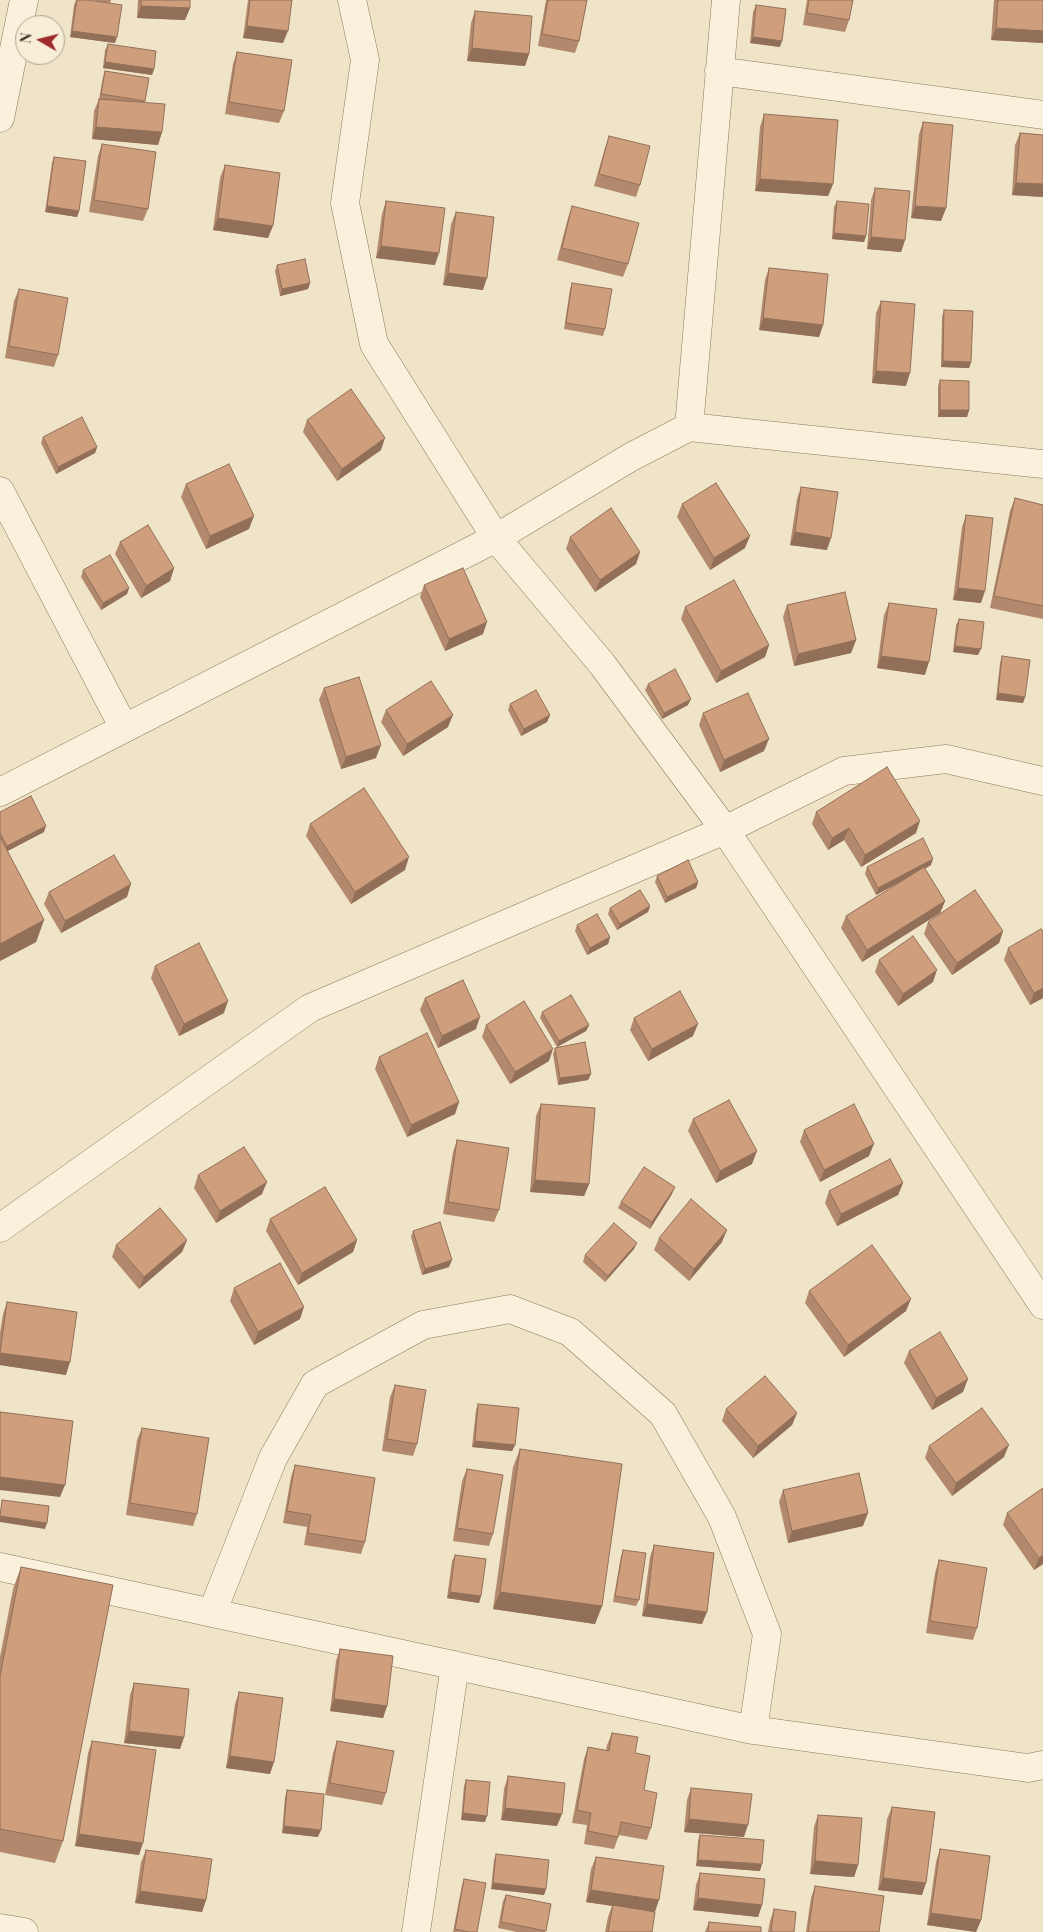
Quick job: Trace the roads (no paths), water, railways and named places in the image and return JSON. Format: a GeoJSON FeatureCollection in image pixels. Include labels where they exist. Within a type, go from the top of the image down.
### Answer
{"type":"FeatureCollection","features":[{"type":"Feature","properties":{"kind":"street"},"geometry":{"type":"LineString","coordinates":[[0,118],[24,0]]}},
{"type":"Feature","properties":{"kind":"street"},"geometry":{"type":"LineString","coordinates":[[352,0],[366,60],[345,203],[374,344],[496,538],[602,664],[725,830],[1043,1305]]}},
{"type":"Feature","properties":{"kind":"street"},"geometry":{"type":"LineString","coordinates":[[689,427],[726,0]]}},
{"type":"Feature","properties":{"kind":"street"},"geometry":{"type":"LineString","coordinates":[[719,70],[1043,116]]}},
{"type":"Feature","properties":{"kind":"street"},"geometry":{"type":"LineString","coordinates":[[0,792],[496,538],[632,457],[689,427],[1043,464]]}},
{"type":"Feature","properties":{"kind":"street"},"geometry":{"type":"LineString","coordinates":[[0,491],[124,728]]}},
{"type":"Feature","properties":{"kind":"street"},"geometry":{"type":"LineString","coordinates":[[0,1228],[310,1008],[725,830],[844,771],[946,760],[1043,781]]}},
{"type":"Feature","properties":{"kind":"street"},"geometry":{"type":"LineString","coordinates":[[212,1613],[273,1458],[315,1384],[423,1325],[510,1309],[570,1332],[663,1414],[722,1517],[767,1634],[753,1730]]}},
{"type":"Feature","properties":{"kind":"street"},"geometry":{"type":"LineString","coordinates":[[0,1567],[753,1730],[1028,1768],[1043,1765]]}},
{"type":"Feature","properties":{"kind":"street"},"geometry":{"type":"LineString","coordinates":[[416,1932],[455,1665]]}},
{"type":"Feature","properties":{"kind":"street"},"geometry":{"type":"LineString","coordinates":[[0,1928],[24,1932]]}}]}
